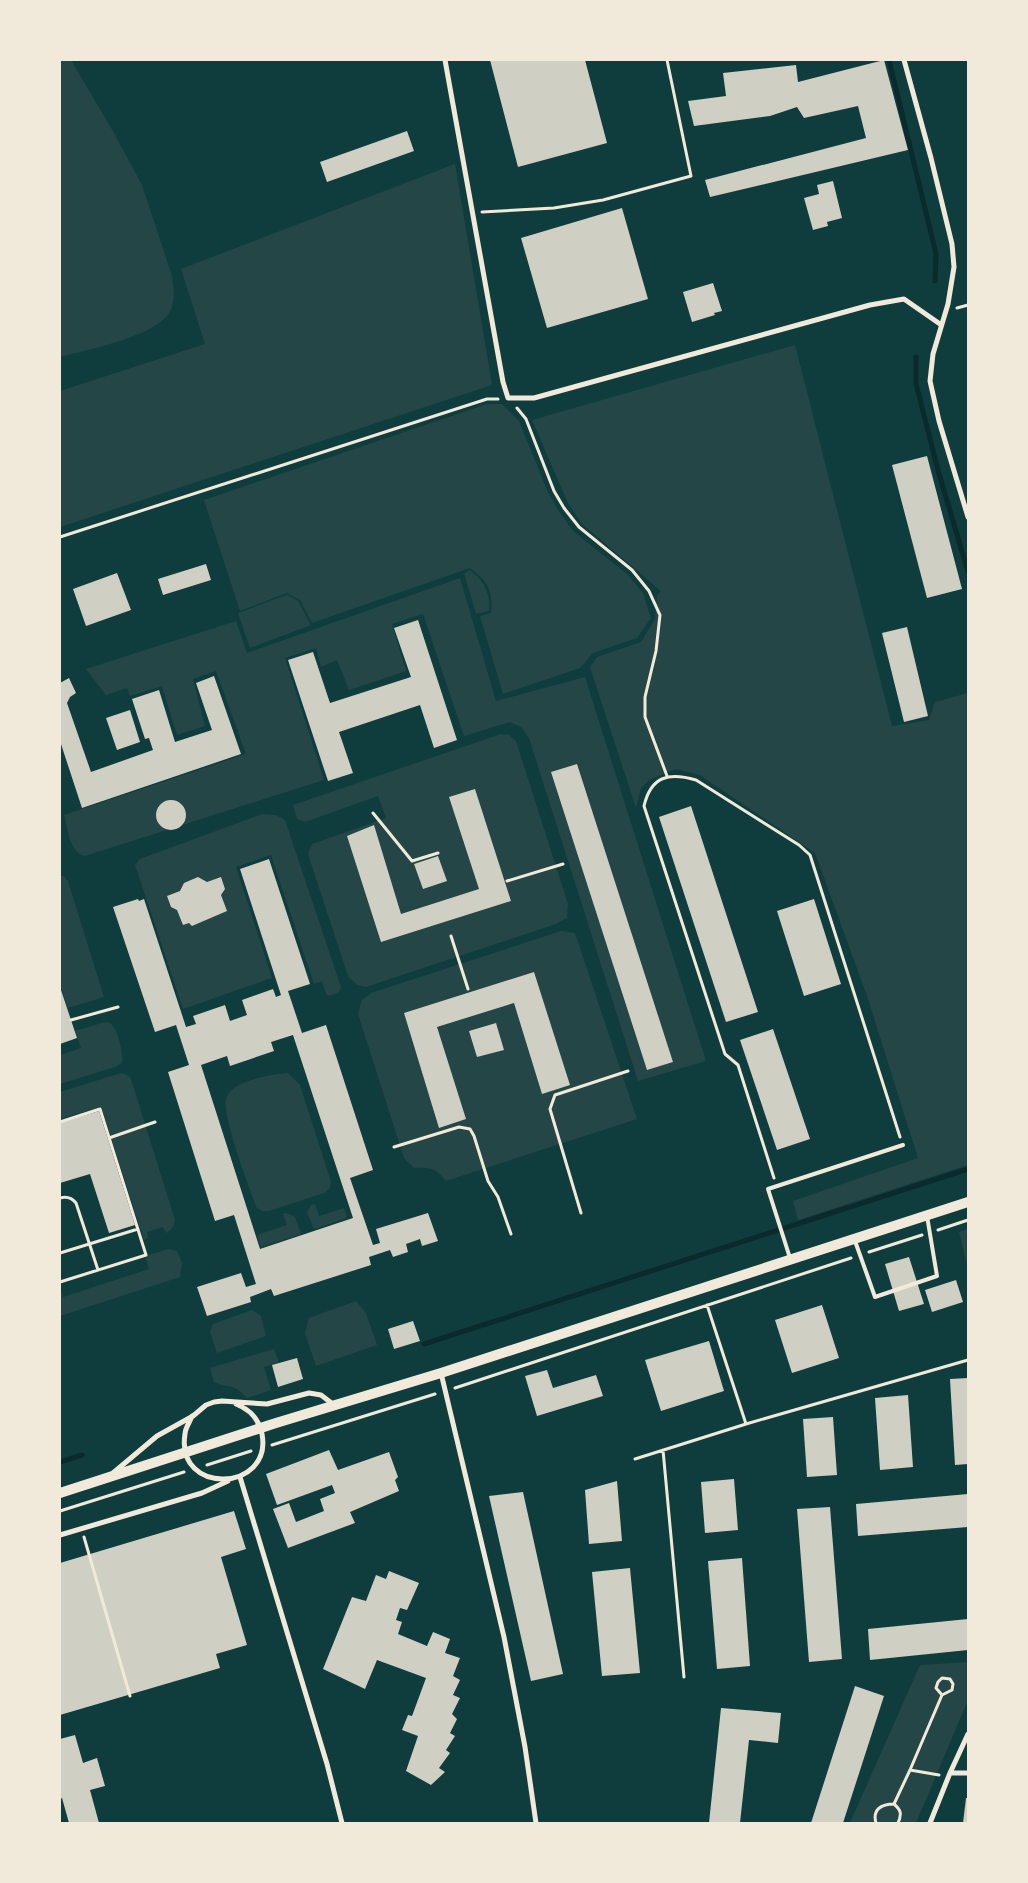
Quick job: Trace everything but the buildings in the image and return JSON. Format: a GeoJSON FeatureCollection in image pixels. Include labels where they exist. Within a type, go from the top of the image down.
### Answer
{"type":"FeatureCollection","features":[{"type":"Feature","properties":{"kind":"main road"},"geometry":{"type":"LineString","coordinates":[[60,1493],[261,1428],[441,1373],[968,1202]]}},
{"type":"Feature","properties":{"kind":"street"},"geometry":{"type":"LineString","coordinates":[[445,60],[503,382],[508,398],[534,398],[870,305],[904,299],[940,324]]}},
{"type":"Feature","properties":{"kind":"street"},"geometry":{"type":"LineString","coordinates":[[904,60],[952,244],[954,267],[948,304],[940,324],[933,354],[930,381],[939,421],[968,517]]}},
{"type":"Feature","properties":{"kind":"street"},"geometry":{"type":"LineString","coordinates":[[441,1373],[504,1637],[525,1746],[536,1823]]}},
{"type":"Feature","properties":{"kind":"street"},"geometry":{"type":"LineString","coordinates":[[106,1478],[157,1436],[214,1402],[267,1404],[309,1393],[321,1396],[335,1405]]}},
{"type":"Feature","properties":{"kind":"street"},"geometry":{"type":"LineString","coordinates":[[60,1535],[202,1493],[240,1477],[254,1465],[262,1448],[261,1428],[254,1416],[244,1407],[230,1402]]}},
{"type":"Feature","properties":{"kind":"street"},"geometry":{"type":"LineString","coordinates":[[193,1416],[184,1433],[185,1452],[195,1469],[212,1478],[231,1480]]}},
{"type":"Feature","properties":{"kind":"street"},"geometry":{"type":"LineString","coordinates":[[240,1477],[328,1764],[342,1823]]}},
{"type":"Feature","properties":{"kind":"street"},"geometry":{"type":"LineString","coordinates":[[930,1823],[968,1734]]}},
{"type":"Feature","properties":{"kind":"street"},"geometry":{"type":"LineString","coordinates":[[950,1773],[968,1773]]}},
{"type":"Feature","properties":{"kind":"lane"},"geometry":{"type":"LineString","coordinates":[[791,1260],[768,1188],[903,1145]]}},
{"type":"Feature","properties":{"kind":"lane"},"geometry":{"type":"LineString","coordinates":[[854,1239],[875,1296],[937,1276],[927,1216]]}},
{"type":"Feature","properties":{"kind":"path"},"geometry":{"type":"LineString","coordinates":[[473,213],[554,208],[603,200],[691,176],[667,60]]}},
{"type":"Feature","properties":{"kind":"path"},"geometry":{"type":"LineString","coordinates":[[60,537],[487,399],[508,398],[526,418],[554,490],[564,508],[579,527],[632,570],[650,591],[660,615],[656,651],[645,697],[644,717],[667,776]]}},
{"type":"Feature","properties":{"kind":"path"},"geometry":{"type":"LineString","coordinates":[[777,1186],[738,1064],[725,1054],[644,806],[647,794],[656,783],[667,776],[680,775],[696,780],[799,845],[810,855],[903,1145]]}},
{"type":"Feature","properties":{"kind":"path"},"geometry":{"type":"LineString","coordinates":[[373,813],[412,860],[438,853]]}},
{"type":"Feature","properties":{"kind":"path"},"geometry":{"type":"LineString","coordinates":[[507,882],[563,864]]}},
{"type":"Feature","properties":{"kind":"path"},"geometry":{"type":"LineString","coordinates":[[450,936],[468,989]]}},
{"type":"Feature","properties":{"kind":"path"},"geometry":{"type":"LineString","coordinates":[[71,1020],[118,1007]]}},
{"type":"Feature","properties":{"kind":"path"},"geometry":{"type":"LineString","coordinates":[[582,1213],[550,1109],[555,1095],[628,1072]]}},
{"type":"Feature","properties":{"kind":"path"},"geometry":{"type":"LineString","coordinates":[[60,1122],[100,1109],[146,1255],[60,1282]]}},
{"type":"Feature","properties":{"kind":"path"},"geometry":{"type":"LineString","coordinates":[[109,1138],[155,1122]]}},
{"type":"Feature","properties":{"kind":"path"},"geometry":{"type":"LineString","coordinates":[[394,1147],[459,1128],[470,1129],[488,1181],[498,1197],[511,1234]]}},
{"type":"Feature","properties":{"kind":"path"},"geometry":{"type":"LineString","coordinates":[[60,1198],[72,1199],[76,1203],[98,1270]]}},
{"type":"Feature","properties":{"kind":"path"},"geometry":{"type":"LineString","coordinates":[[60,1511],[446,1391],[968,1220]]}},
{"type":"Feature","properties":{"kind":"path"},"geometry":{"type":"LineString","coordinates":[[60,1253],[138,1229]]}},
{"type":"Feature","properties":{"kind":"path"},"geometry":{"type":"LineString","coordinates":[[707,1305],[746,1424]]}},
{"type":"Feature","properties":{"kind":"path"},"geometry":{"type":"LineString","coordinates":[[635,1460],[746,1424],[968,1360]]}},
{"type":"Feature","properties":{"kind":"path"},"geometry":{"type":"LineString","coordinates":[[663,1450],[684,1677]]}},
{"type":"Feature","properties":{"kind":"path"},"geometry":{"type":"LineString","coordinates":[[82,1529],[130,1696]]}},
{"type":"Feature","properties":{"kind":"path"},"geometry":{"type":"LineString","coordinates":[[894,1804],[942,1695],[952,1690],[953,1684],[950,1679],[942,1678],[938,1682],[936,1688],[942,1695]]}},
{"type":"Feature","properties":{"kind":"path"},"geometry":{"type":"LineString","coordinates":[[910,1770],[937,1775],[950,1773]]}},
{"type":"Feature","properties":{"kind":"path"},"geometry":{"type":"LineString","coordinates":[[876,1823],[874,1817],[877,1810],[884,1804],[894,1804],[900,1810],[901,1816],[898,1823]]}},
{"type":"Feature","properties":{"kind":"shaded area"},"geometry":{"type":"Polygon","coordinates":[[[60,60],[71,60],[142,185],[172,276],[174,291],[170,312],[159,324],[117,342],[60,357],[60,60]]]}},
{"type":"Feature","properties":{"kind":"shaded area"},"geometry":{"type":"Polygon","coordinates":[[[455,164],[492,385],[60,527],[60,391],[205,344],[181,269],[455,164]]]}},
{"type":"Feature","properties":{"kind":"shaded area"},"geometry":{"type":"Polygon","coordinates":[[[795,345],[892,726],[929,720],[935,702],[968,693],[968,1165],[798,1220],[793,1201],[918,1158],[867,996],[815,853],[700,775],[676,769],[649,780],[641,788],[636,808],[590,667],[597,657],[641,642],[655,619],[657,595],[661,591],[582,524],[568,503],[532,420],[795,345]]]}},
{"type":"Feature","properties":{"kind":"shaded area"},"geometry":{"type":"Polygon","coordinates":[[[487,404],[502,404],[519,421],[547,490],[573,531],[627,574],[643,593],[651,618],[637,638],[593,653],[580,668],[503,694],[480,616],[491,613],[490,593],[481,577],[470,568],[312,623],[300,600],[287,593],[240,611],[204,500],[487,404]]]}},
{"type":"Feature","properties":{"kind":"shaded area"},"geometry":{"type":"Polygon","coordinates":[[[470,570],[486,588],[489,599],[489,611],[476,614],[464,573],[470,570]]]}},
{"type":"Feature","properties":{"kind":"shaded area"},"geometry":{"type":"Polygon","coordinates":[[[460,578],[496,701],[585,677],[706,1061],[638,1081],[529,738],[521,727],[510,722],[464,736],[423,614],[392,624],[406,671],[349,690],[337,660],[321,667],[316,648],[285,658],[324,780],[85,856],[80,854],[72,845],[64,815],[246,754],[216,671],[193,679],[205,726],[177,735],[162,686],[130,696],[127,688],[106,695],[86,669],[236,621],[247,653],[460,578]]]}},
{"type":"Feature","properties":{"kind":"shaded area"},"geometry":{"type":"Polygon","coordinates":[[[287,595],[298,601],[311,625],[250,648],[238,613],[287,595]]]}},
{"type":"Feature","properties":{"kind":"shaded area"},"geometry":{"type":"Polygon","coordinates":[[[501,734],[509,735],[516,741],[568,904],[567,918],[556,924],[366,987],[357,985],[348,976],[308,854],[312,844],[386,818],[378,796],[305,822],[297,819],[293,805],[501,734]]]}},
{"type":"Feature","properties":{"kind":"shaded area"},"geometry":{"type":"Polygon","coordinates":[[[262,814],[276,815],[285,820],[341,987],[339,992],[329,996],[326,994],[322,981],[314,984],[271,855],[236,867],[272,978],[183,1009],[135,865],[140,859],[262,814]]]}},
{"type":"Feature","properties":{"kind":"shaded area"},"geometry":{"type":"Polygon","coordinates":[[[60,876],[64,876],[68,881],[104,997],[68,1008],[60,985],[60,876]]]}},
{"type":"Feature","properties":{"kind":"shaded area"},"geometry":{"type":"Polygon","coordinates":[[[561,931],[575,933],[637,1119],[446,1181],[439,1173],[432,1169],[414,1168],[404,1158],[358,1014],[362,1000],[371,993],[561,931]]]}},
{"type":"Feature","properties":{"kind":"shaded area"},"geometry":{"type":"Polygon","coordinates":[[[105,1022],[110,1023],[116,1032],[121,1049],[122,1063],[115,1067],[60,1084],[60,1055],[81,1048],[75,1031],[105,1022]]]}},
{"type":"Feature","properties":{"kind":"shaded area"},"geometry":{"type":"Polygon","coordinates":[[[121,1073],[131,1079],[175,1220],[168,1232],[166,1233],[163,1227],[147,1232],[148,1238],[144,1240],[101,1107],[60,1119],[60,1092],[121,1073]]]}},
{"type":"Feature","properties":{"kind":"shaded area"},"geometry":{"type":"Polygon","coordinates":[[[288,1073],[300,1085],[331,1182],[330,1188],[324,1193],[269,1211],[262,1211],[256,1207],[237,1152],[228,1121],[226,1099],[235,1087],[243,1083],[262,1077],[288,1073]]]}},
{"type":"Feature","properties":{"kind":"shaded area"},"geometry":{"type":"Polygon","coordinates":[[[315,1204],[319,1216],[344,1208],[347,1218],[314,1229],[307,1212],[311,1205],[315,1204]]]}},
{"type":"Feature","properties":{"kind":"shaded area"},"geometry":{"type":"Polygon","coordinates":[[[286,1213],[295,1217],[301,1234],[261,1247],[257,1235],[287,1225],[283,1214],[286,1213]]]}},
{"type":"Feature","properties":{"kind":"shaded area"},"geometry":{"type":"Polygon","coordinates":[[[968,1229],[968,1269],[959,1232],[968,1229]]]}},
{"type":"Feature","properties":{"kind":"shaded area"},"geometry":{"type":"Polygon","coordinates":[[[168,1249],[177,1251],[182,1263],[180,1277],[60,1316],[60,1288],[63,1297],[149,1269],[145,1256],[168,1249]]]}},
{"type":"Feature","properties":{"kind":"shaded area"},"geometry":{"type":"Polygon","coordinates":[[[356,1301],[366,1313],[377,1345],[316,1366],[305,1333],[309,1318],[356,1301]]]}},
{"type":"Feature","properties":{"kind":"shaded area"},"geometry":{"type":"Polygon","coordinates":[[[252,1310],[261,1316],[266,1336],[217,1353],[210,1332],[213,1324],[252,1310]]]}},
{"type":"Feature","properties":{"kind":"shaded area"},"geometry":{"type":"Polygon","coordinates":[[[274,1349],[279,1362],[264,1367],[271,1390],[247,1398],[237,1389],[214,1382],[210,1368],[274,1349]]]}},
{"type":"Feature","properties":{"kind":"shaded area"},"geometry":{"type":"Polygon","coordinates":[[[968,1662],[968,1700],[916,1823],[850,1823],[920,1665],[968,1662]]]}},
{"type":"Feature","properties":{"kind":"waterway"},"geometry":{"type":"LineString","coordinates":[[889,60],[936,254],[935,281]]}},
{"type":"Feature","properties":{"kind":"waterway"},"geometry":{"type":"LineString","coordinates":[[916,357],[916,384],[938,470],[968,572]]}},
{"type":"Feature","properties":{"kind":"waterway"},"geometry":{"type":"LineString","coordinates":[[424,1344],[968,1169]]}},
{"type":"Feature","properties":{"kind":"waterway"},"geometry":{"type":"LineString","coordinates":[[60,1462],[82,1455]]}}]}
